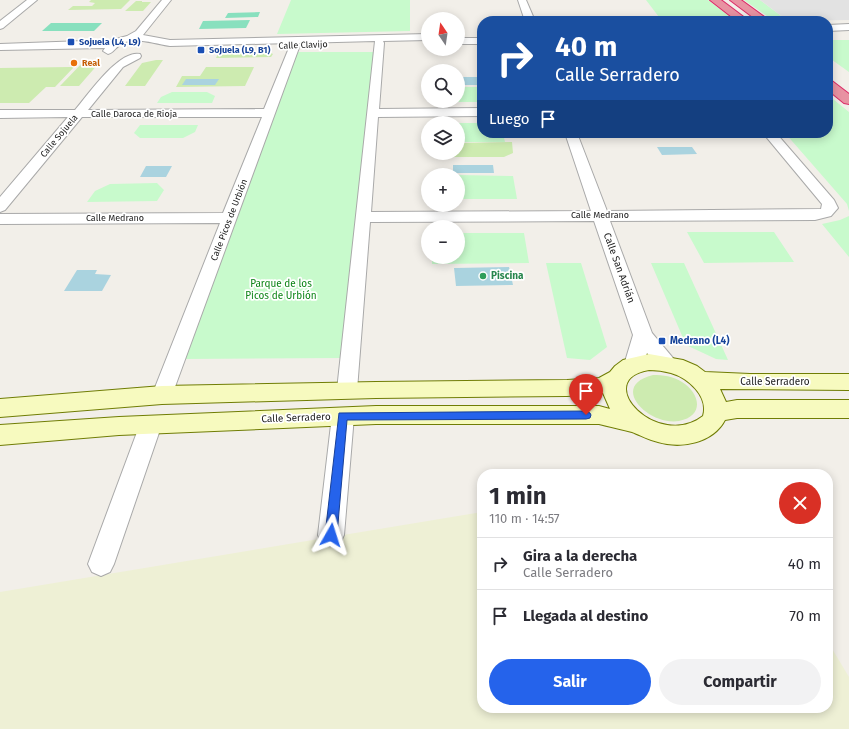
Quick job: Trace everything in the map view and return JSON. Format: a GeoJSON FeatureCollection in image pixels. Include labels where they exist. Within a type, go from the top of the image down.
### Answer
{"type":"FeatureCollection","features":[{"type":"Feature","properties":{"kind":"highway"},"geometry":{"type":"LineString","coordinates":[[715,0],[737,16]]}},
{"type":"Feature","properties":{"kind":"highway"},"geometry":{"type":"LineString","coordinates":[[735,0],[758,16]]}},
{"type":"Feature","properties":{"kind":"highway"},"geometry":{"type":"LineString","coordinates":[[833,88],[849,100]]}},
{"type":"Feature","properties":{"kind":"main road"},"geometry":{"type":"LineString","coordinates":[[0,408],[162,395],[347,390],[567,388],[599,386],[607,384],[626,372],[648,362],[668,364],[688,371],[701,380],[714,395],[716,412],[713,420],[707,427],[698,432],[685,435],[670,435],[654,432],[640,425],[628,417],[620,407],[615,397],[614,387],[626,372]]}},
{"type":"Feature","properties":{"kind":"main road","name":"Calle Serradero"},"geometry":{"type":"LineString","coordinates":[[701,380],[750,382],[849,382]]}},
{"type":"Feature","properties":{"kind":"main road"},"geometry":{"type":"LineString","coordinates":[[716,412],[737,410],[849,410]]}},
{"type":"Feature","properties":{"kind":"main road","name":"Calle Serradero"},"geometry":{"type":"LineString","coordinates":[[0,435],[151,424],[343,416],[599,415],[640,425]]}},
{"type":"Feature","properties":{"kind":"street"},"geometry":{"type":"LineString","coordinates":[[0,26],[33,0]]}},
{"type":"Feature","properties":{"kind":"street"},"geometry":{"type":"LineString","coordinates":[[522,0],[528,16]]}},
{"type":"Feature","properties":{"kind":"street"},"geometry":{"type":"LineString","coordinates":[[130,39],[140,33],[171,5]]}},
{"type":"Feature","properties":{"kind":"street"},"geometry":{"type":"LineString","coordinates":[[833,28],[849,27]]}},
{"type":"Feature","properties":{"kind":"street"},"geometry":{"type":"LineString","coordinates":[[833,34],[849,33]]}},
{"type":"Feature","properties":{"kind":"street"},"geometry":{"type":"LineString","coordinates":[[465,37],[477,36]]}},
{"type":"Feature","properties":{"kind":"street"},"geometry":{"type":"LineString","coordinates":[[0,47],[102,45],[140,38],[151,46]]}},
{"type":"Feature","properties":{"kind":"street","name":"Calle Clavijo"},"geometry":{"type":"LineString","coordinates":[[151,46],[170,43],[421,38]]}},
{"type":"Feature","properties":{"kind":"street"},"geometry":{"type":"LineString","coordinates":[[465,41],[477,41]]}},
{"type":"Feature","properties":{"kind":"street","name":"Calle Clavijo"},"geometry":{"type":"LineString","coordinates":[[151,46],[174,48],[421,42]]}},
{"type":"Feature","properties":{"kind":"street"},"geometry":{"type":"LineString","coordinates":[[108,51],[110,46],[116,43]]}},
{"type":"Feature","properties":{"kind":"street"},"geometry":{"type":"LineString","coordinates":[[347,390],[373,113],[378,43]]}},
{"type":"Feature","properties":{"kind":"street","name":"Calle Picos de Urbión"},"geometry":{"type":"LineString","coordinates":[[162,395],[295,45]]}},
{"type":"Feature","properties":{"kind":"street","name":"Calle Sojuela"},"geometry":{"type":"LineString","coordinates":[[0,207],[78,114],[119,61],[151,46]]}},
{"type":"Feature","properties":{"kind":"street"},"geometry":{"type":"LineString","coordinates":[[0,52],[108,51],[119,61]]}},
{"type":"Feature","properties":{"kind":"street"},"geometry":{"type":"LineString","coordinates":[[373,113],[477,112]]}},
{"type":"Feature","properties":{"kind":"street","name":"Calle Daroca de Rioja"},"geometry":{"type":"LineString","coordinates":[[0,114],[269,114]]}},
{"type":"Feature","properties":{"kind":"street","name":"Calle San Adrián"},"geometry":{"type":"LineString","coordinates":[[573,138],[643,335],[668,364]]}},
{"type":"Feature","properties":{"kind":"street","name":"Calle Medrano"},"geometry":{"type":"LineString","coordinates":[[363,217],[815,215],[826,213],[830,208],[828,203],[773,138]]}},
{"type":"Feature","properties":{"kind":"street","name":"Calle Medrano"},"geometry":{"type":"LineString","coordinates":[[0,219],[229,218]]}},
{"type":"Feature","properties":{"kind":"street"},"geometry":{"type":"LineString","coordinates":[[626,372],[643,335]]}},
{"type":"Feature","properties":{"kind":"street"},"geometry":{"type":"LineString","coordinates":[[331,535],[343,416]]}},
{"type":"Feature","properties":{"kind":"street"},"geometry":{"type":"LineString","coordinates":[[102,564],[151,424]]}},
{"type":"Feature","properties":{"kind":"green space"},"geometry":{"type":"Polygon","coordinates":[[[91,0],[130,0],[121,9],[68,10],[73,6],[92,6],[95,3],[89,2],[91,0]]]}},
{"type":"Feature","properties":{"kind":"green space"},"geometry":{"type":"Polygon","coordinates":[[[291,0],[410,0],[410,31],[277,34],[291,0]]]}},
{"type":"Feature","properties":{"kind":"green space"},"geometry":{"type":"Polygon","coordinates":[[[646,0],[708,0],[729,16],[658,16],[646,0]]]}},
{"type":"Feature","properties":{"kind":"green space"},"geometry":{"type":"Polygon","coordinates":[[[744,0],[760,0],[781,16],[767,16],[744,0]]]}},
{"type":"Feature","properties":{"kind":"green space"},"geometry":{"type":"Polygon","coordinates":[[[136,1],[151,2],[143,11],[125,11],[136,1]]]}},
{"type":"Feature","properties":{"kind":"green space"},"geometry":{"type":"Polygon","coordinates":[[[260,12],[258,17],[225,18],[228,13],[260,12]]]}},
{"type":"Feature","properties":{"kind":"green space"},"geometry":{"type":"Polygon","coordinates":[[[250,20],[246,28],[199,29],[203,21],[250,20]]]}},
{"type":"Feature","properties":{"kind":"green space"},"geometry":{"type":"Polygon","coordinates":[[[51,23],[102,23],[94,31],[42,31],[51,23]]]}},
{"type":"Feature","properties":{"kind":"green space"},"geometry":{"type":"Polygon","coordinates":[[[833,40],[849,40],[849,72],[833,61],[833,40]]]}},
{"type":"Feature","properties":{"kind":"green space"},"geometry":{"type":"Polygon","coordinates":[[[269,52],[273,54],[271,57],[216,58],[218,54],[269,52]]]}},
{"type":"Feature","properties":{"kind":"green space","name":"Parque de los Picos de Urbión"},"geometry":{"type":"Polygon","coordinates":[[[294,52],[377,52],[342,358],[185,359],[294,52]]]}},
{"type":"Feature","properties":{"kind":"green space"},"geometry":{"type":"Polygon","coordinates":[[[85,60],[92,60],[99,63],[79,86],[60,86],[85,60]]]}},
{"type":"Feature","properties":{"kind":"green space"},"geometry":{"type":"Polygon","coordinates":[[[163,60],[145,86],[125,86],[142,63],[163,60]]]}},
{"type":"Feature","properties":{"kind":"green space"},"geometry":{"type":"Polygon","coordinates":[[[74,67],[55,87],[46,87],[29,103],[0,103],[0,68],[74,67]]]}},
{"type":"Feature","properties":{"kind":"green space"},"geometry":{"type":"Polygon","coordinates":[[[206,67],[254,67],[245,86],[176,87],[182,76],[200,76],[206,67]]]}},
{"type":"Feature","properties":{"kind":"green space"},"geometry":{"type":"Polygon","coordinates":[[[465,87],[477,87],[477,102],[465,102],[465,87]]]}},
{"type":"Feature","properties":{"kind":"green space"},"geometry":{"type":"Polygon","coordinates":[[[172,92],[207,92],[215,96],[212,103],[157,103],[161,97],[172,92]]]}},
{"type":"Feature","properties":{"kind":"green space"},"geometry":{"type":"Polygon","coordinates":[[[833,99],[849,112],[849,211],[847,204],[789,138],[833,138],[833,99]]]}},
{"type":"Feature","properties":{"kind":"green space"},"geometry":{"type":"Polygon","coordinates":[[[465,123],[477,123],[477,138],[504,138],[505,142],[465,142],[465,123]]]}},
{"type":"Feature","properties":{"kind":"green space"},"geometry":{"type":"Polygon","coordinates":[[[140,125],[198,125],[195,132],[183,138],[140,138],[134,133],[140,125]]]}},
{"type":"Feature","properties":{"kind":"green space"},"geometry":{"type":"Polygon","coordinates":[[[512,142],[513,153],[504,157],[465,157],[465,143],[512,142]]]}},
{"type":"Feature","properties":{"kind":"green space"},"geometry":{"type":"Polygon","coordinates":[[[465,175],[513,176],[517,199],[465,199],[465,175]]]}},
{"type":"Feature","properties":{"kind":"green space"},"geometry":{"type":"Polygon","coordinates":[[[157,183],[164,190],[157,201],[87,202],[95,191],[110,184],[157,183]]]}},
{"type":"Feature","properties":{"kind":"green space"},"geometry":{"type":"Polygon","coordinates":[[[849,216],[849,257],[822,224],[840,220],[849,216]]]}},
{"type":"Feature","properties":{"kind":"green space"},"geometry":{"type":"Polygon","coordinates":[[[687,232],[774,232],[794,262],[704,263],[687,232]]]}},
{"type":"Feature","properties":{"kind":"green space"},"geometry":{"type":"Polygon","coordinates":[[[465,233],[524,233],[529,263],[465,264],[465,233]]]}},
{"type":"Feature","properties":{"kind":"green space"},"geometry":{"type":"Polygon","coordinates":[[[546,263],[581,263],[607,347],[590,360],[567,358],[546,263]]]}},
{"type":"Feature","properties":{"kind":"green space"},"geometry":{"type":"Polygon","coordinates":[[[651,263],[684,263],[728,360],[716,359],[686,345],[651,263]]]}},
{"type":"Feature","properties":{"kind":"green space"},"geometry":{"type":"Polygon","coordinates":[[[653,375],[672,377],[688,387],[696,398],[697,404],[693,414],[679,421],[667,421],[646,412],[638,404],[634,396],[634,388],[640,380],[653,375]]]}},
{"type":"Feature","properties":{"kind":"green space"},"geometry":{"type":"Polygon","coordinates":[[[477,513],[477,713],[833,713],[833,650],[849,677],[849,729],[0,729],[0,592],[477,513]]]}},
{"type":"Feature","properties":{"kind":"shaded area"},"geometry":{"type":"Polygon","coordinates":[[[760,0],[849,0],[849,20],[833,20],[833,16],[781,16],[760,0]]]}},
{"type":"Feature","properties":{"kind":"water"},"geometry":{"type":"Polygon","coordinates":[[[465,77],[477,77],[477,85],[465,85],[465,77]]]}},
{"type":"Feature","properties":{"kind":"water"},"geometry":{"type":"Polygon","coordinates":[[[186,79],[219,79],[215,85],[182,85],[186,79]]]}},
{"type":"Feature","properties":{"kind":"water"},"geometry":{"type":"Polygon","coordinates":[[[657,147],[692,147],[697,154],[662,155],[657,147]]]}},
{"type":"Feature","properties":{"kind":"water"},"geometry":{"type":"Polygon","coordinates":[[[453,165],[493,165],[494,173],[465,173],[465,168],[453,168],[453,165]]]}},
{"type":"Feature","properties":{"kind":"water"},"geometry":{"type":"Polygon","coordinates":[[[146,166],[172,166],[166,177],[140,177],[146,166]]]}},
{"type":"Feature","properties":{"kind":"water","name":"Piscina"},"geometry":{"type":"Polygon","coordinates":[[[509,267],[513,285],[456,286],[454,268],[509,267]]]}},
{"type":"Feature","properties":{"kind":"water"},"geometry":{"type":"Polygon","coordinates":[[[77,270],[97,270],[95,274],[111,275],[102,291],[64,291],[77,270]]]}},
{"type":"Feature","properties":{"kind":"place","name":"Sojuela (L4, L9)"},"geometry":{"type":"Point","coordinates":[71,42]}},
{"type":"Feature","properties":{"kind":"place","name":"Sojuela (L9, B1)"},"geometry":{"type":"Point","coordinates":[201,50]}},
{"type":"Feature","properties":{"kind":"place","name":"Real"},"geometry":{"type":"Point","coordinates":[74,63]}},
{"type":"Feature","properties":{"kind":"place","name":"Piscina"},"geometry":{"type":"Point","coordinates":[483,276]}},
{"type":"Feature","properties":{"kind":"place","name":"Medrano (L4)"},"geometry":{"type":"Point","coordinates":[662,341]}},
{"type":"Feature","properties":{"kind":"route"},"geometry":{"type":"LineString","coordinates":[[331,535],[343,416],[586,415]]}}]}
